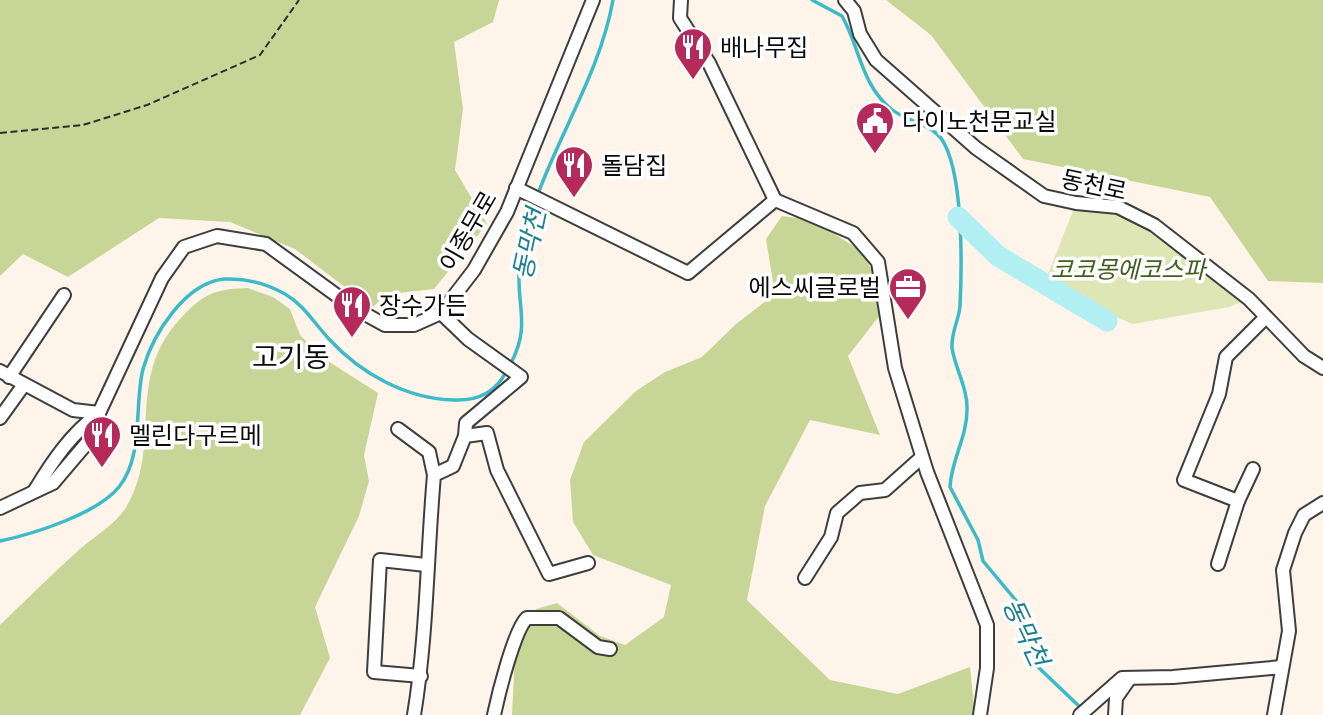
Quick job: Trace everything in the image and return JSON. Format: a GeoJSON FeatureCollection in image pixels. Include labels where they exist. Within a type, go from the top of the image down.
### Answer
{"type":"FeatureCollection","features":[{"type":"Feature","properties":{"kind":"street","name":"이종무로"},"geometry":{"type":"LineString","coordinates":[[441,313],[474,270],[507,212],[593,0]]}},
{"type":"Feature","properties":{"kind":"street"},"geometry":{"type":"LineString","coordinates":[[681,0],[680,18],[709,63],[775,200],[853,233],[878,262],[895,368],[922,457],[987,625],[987,668],[980,715]]}},
{"type":"Feature","properties":{"kind":"street","name":"동천로"},"geometry":{"type":"LineString","coordinates":[[845,0],[854,11],[860,34],[876,60],[976,148],[1044,195],[1076,203],[1118,207],[1154,225],[1249,299],[1304,356],[1323,368]]}},
{"type":"Feature","properties":{"kind":"street"},"geometry":{"type":"LineString","coordinates":[[516,188],[688,273],[775,200]]}},
{"type":"Feature","properties":{"kind":"street"},"geometry":{"type":"LineString","coordinates":[[0,508],[53,483],[98,430],[99,413],[162,278],[184,247],[217,236],[266,244],[354,308],[386,325],[414,325],[441,313],[468,339],[521,377],[466,423],[465,436],[453,466],[434,475]]}},
{"type":"Feature","properties":{"kind":"street"},"geometry":{"type":"LineString","coordinates":[[64,295],[5,374],[72,410],[99,413]]}},
{"type":"Feature","properties":{"kind":"street"},"geometry":{"type":"LineString","coordinates":[[1238,502],[1184,480],[1219,394],[1226,357],[1266,317]]}},
{"type":"Feature","properties":{"kind":"street"},"geometry":{"type":"LineString","coordinates":[[0,418],[23,386]]}},
{"type":"Feature","properties":{"kind":"street"},"geometry":{"type":"LineString","coordinates":[[398,429],[429,452],[434,475],[426,565],[421,676],[414,715]]}},
{"type":"Feature","properties":{"kind":"street"},"geometry":{"type":"LineString","coordinates":[[465,436],[487,433],[497,470],[549,575],[589,563]]}},
{"type":"Feature","properties":{"kind":"street"},"geometry":{"type":"LineString","coordinates":[[805,578],[831,537],[837,513],[860,492],[885,490],[922,457]]}},
{"type":"Feature","properties":{"kind":"street"},"geometry":{"type":"LineString","coordinates":[[1218,564],[1238,502],[1253,469]]}},
{"type":"Feature","properties":{"kind":"street"},"geometry":{"type":"LineString","coordinates":[[1274,715],[1289,631],[1283,570],[1304,515],[1323,503]]}},
{"type":"Feature","properties":{"kind":"street"},"geometry":{"type":"LineString","coordinates":[[421,676],[374,672],[380,560],[426,565]]}},
{"type":"Feature","properties":{"kind":"street"},"geometry":{"type":"LineString","coordinates":[[494,715],[501,676],[509,666],[522,623],[527,618],[559,618],[598,647],[610,649]]}},
{"type":"Feature","properties":{"kind":"street"},"geometry":{"type":"LineString","coordinates":[[1080,715],[1122,678],[1173,677],[1282,667]]}},
{"type":"Feature","properties":{"kind":"street"},"geometry":{"type":"LineString","coordinates":[[1115,715],[1116,698],[1131,677]]}},
{"type":"Feature","properties":{"kind":"path"},"geometry":{"type":"LineString","coordinates":[[0,133],[83,125],[147,105],[260,55],[299,0]]}},
{"type":"Feature","properties":{"kind":"green space"},"geometry":{"type":"Polygon","coordinates":[[[0,0],[499,0],[493,22],[454,42],[463,109],[455,170],[487,224],[434,289],[398,293],[371,307],[295,249],[230,222],[159,218],[68,277],[23,254],[0,276],[0,0]]]}},
{"type":"Feature","properties":{"kind":"green space"},"geometry":{"type":"Polygon","coordinates":[[[886,0],[1323,0],[1323,283],[1268,281],[1210,197],[1023,159],[931,35],[886,0]]]}},
{"type":"Feature","properties":{"kind":"green space","name":"코코몽에코스파"},"geometry":{"type":"Polygon","coordinates":[[[1076,203],[1154,225],[1249,299],[1229,307],[1133,324],[1101,311],[1086,296],[1047,277],[1076,203]]]}},
{"type":"Feature","properties":{"kind":"green space"},"geometry":{"type":"Polygon","coordinates":[[[782,216],[813,220],[864,253],[887,306],[848,356],[880,435],[810,420],[765,506],[747,600],[830,680],[898,694],[970,667],[975,715],[512,715],[515,654],[536,609],[557,603],[600,636],[625,645],[664,617],[671,585],[593,555],[573,522],[570,480],[584,442],[636,391],[665,372],[702,357],[736,324],[775,294],[766,239],[782,216]]]}},
{"type":"Feature","properties":{"kind":"green space"},"geometry":{"type":"Polygon","coordinates":[[[248,288],[273,297],[290,309],[300,335],[320,356],[378,393],[364,455],[369,481],[359,516],[315,607],[330,658],[300,715],[0,715],[0,625],[125,509],[136,486],[142,462],[148,390],[162,343],[179,320],[202,299],[217,292],[248,288]]]}},
{"type":"Feature","properties":{"kind":"waterway","name":"동막천"},"geometry":{"type":"LineString","coordinates":[[510,365],[517,350],[522,325],[519,276],[527,227],[551,162],[594,66],[613,0]]}},
{"type":"Feature","properties":{"kind":"waterway","name":"동막천"},"geometry":{"type":"LineString","coordinates":[[812,0],[842,16],[867,77],[881,99],[898,114],[936,133],[946,147],[956,182],[961,247],[960,306],[952,348],[967,410],[950,487],[978,540],[983,561],[1018,603],[1037,666],[1083,710]]}},
{"type":"Feature","properties":{"kind":"waterway","name":"동막천"},"geometry":{"type":"LineString","coordinates":[[958,217],[998,256],[1107,321]]}},
{"type":"Feature","properties":{"kind":"waterway","name":"동막천"},"geometry":{"type":"LineString","coordinates":[[0,541],[64,522],[96,506],[119,487],[132,461],[140,383],[154,341],[184,300],[210,283],[224,279],[248,281],[285,294],[355,363],[386,382],[419,395],[436,399],[470,399],[491,390],[506,372]]}},
{"type":"Feature","properties":{"kind":"place","name":"배나무집"},"geometry":{"type":"Point","coordinates":[693,81]}},
{"type":"Feature","properties":{"kind":"place","name":"다이노천문교실"},"geometry":{"type":"Point","coordinates":[875,155]}},
{"type":"Feature","properties":{"kind":"place","name":"돌담집"},"geometry":{"type":"Point","coordinates":[574,199]}},
{"type":"Feature","properties":{"kind":"place","name":"에스씨글로벌"},"geometry":{"type":"Point","coordinates":[908,321]}},
{"type":"Feature","properties":{"kind":"place","name":"장수가든"},"geometry":{"type":"Point","coordinates":[352,339]}},
{"type":"Feature","properties":{"kind":"place","name":"멜린다구르메"},"geometry":{"type":"Point","coordinates":[102,469]}},
{"type":"Feature","properties":{"kind":"district","name":"고기동"},"geometry":{"type":"Point","coordinates":[291,357]}}]}
